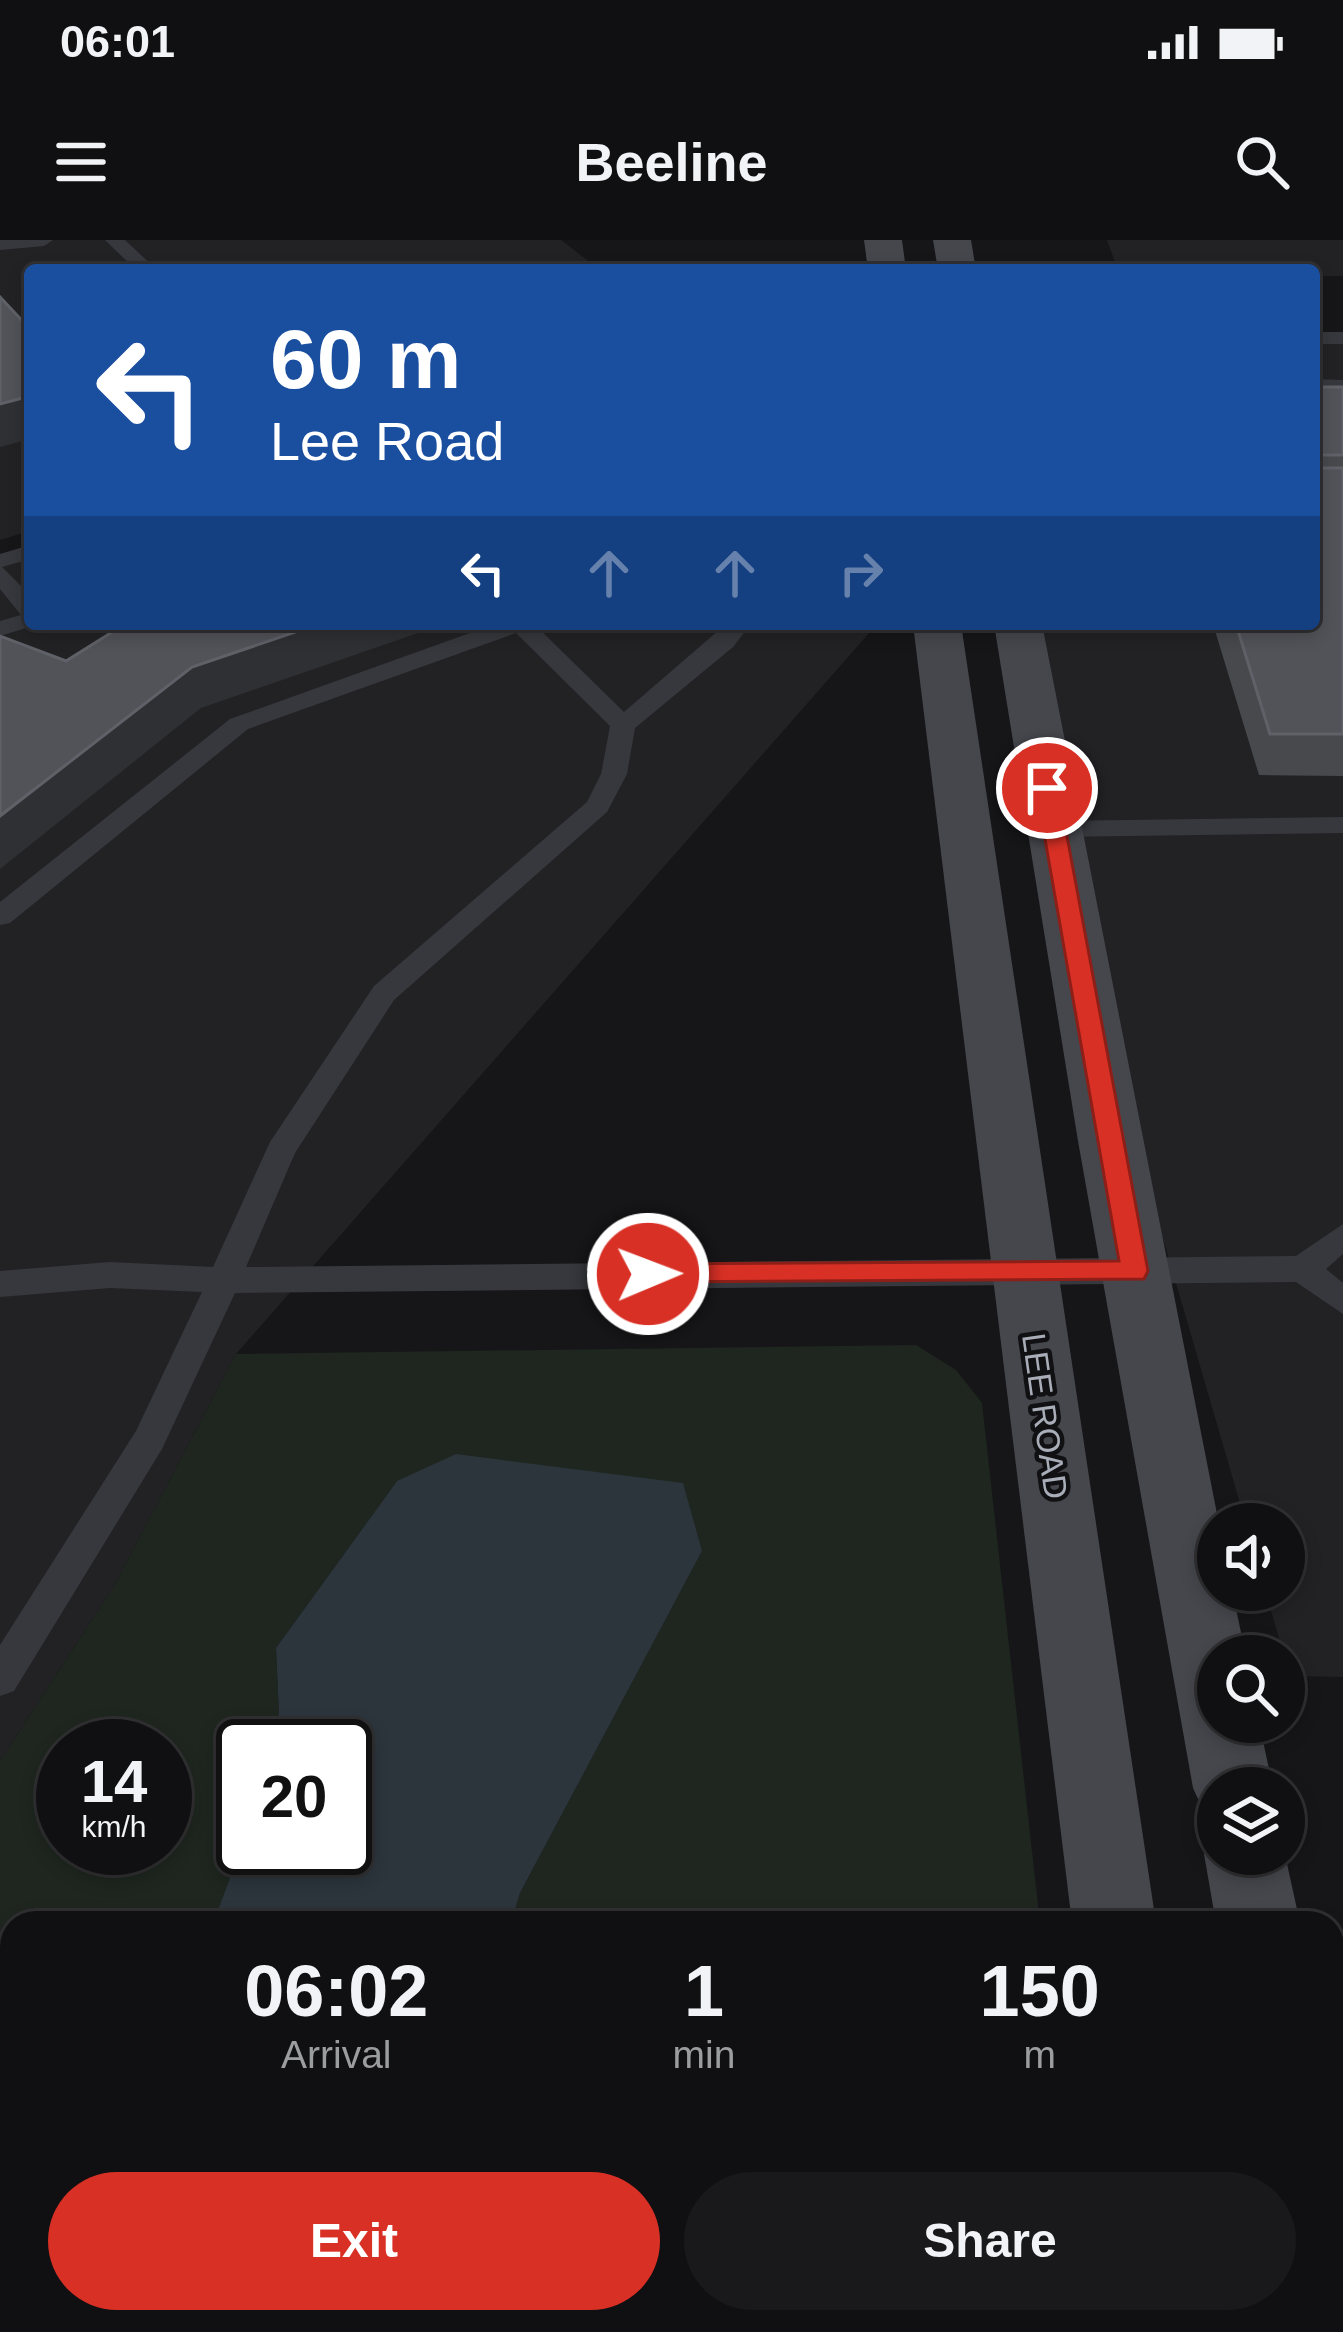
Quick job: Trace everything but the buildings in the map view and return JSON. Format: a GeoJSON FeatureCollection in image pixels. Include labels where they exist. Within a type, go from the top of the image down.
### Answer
{"type":"FeatureCollection","features":[{"type":"Feature","properties":{"kind":"street","name":"LEE ROAD"},"geometry":{"type":"LineString","coordinates":[[938,630],[1112,1911]]}},
{"type":"Feature","properties":{"kind":"street"},"geometry":{"type":"LineString","coordinates":[[1019,630],[1204,1635]]}},
{"type":"Feature","properties":{"kind":"street"},"geometry":{"type":"LineString","coordinates":[[1249,1875],[1256,1911]]}},
{"type":"Feature","properties":{"kind":"lane"},"geometry":{"type":"LineString","coordinates":[[114,240],[140,264]]}},
{"type":"Feature","properties":{"kind":"lane"},"geometry":{"type":"LineString","coordinates":[[0,244],[31,248]]}},
{"type":"Feature","properties":{"kind":"lane"},"geometry":{"type":"LineString","coordinates":[[0,574],[24,603]]}},
{"type":"Feature","properties":{"kind":"lane"},"geometry":{"type":"LineString","coordinates":[[0,916],[239,724],[502,630]]}},
{"type":"Feature","properties":{"kind":"lane"},"geometry":{"type":"LineString","coordinates":[[525,630],[622,725]]}},
{"type":"Feature","properties":{"kind":"lane"},"geometry":{"type":"LineString","coordinates":[[0,1679],[150,1439],[281,1150],[384,993],[598,806],[614,774],[622,725],[734,630]]}},
{"type":"Feature","properties":{"kind":"lane"},"geometry":{"type":"LineString","coordinates":[[1054,829],[1343,825]]}},
{"type":"Feature","properties":{"kind":"lane"},"geometry":{"type":"LineString","coordinates":[[1303,1269],[1343,1236]]}},
{"type":"Feature","properties":{"kind":"lane"},"geometry":{"type":"LineString","coordinates":[[0,1284],[110,1275],[224,1280],[1303,1269],[1343,1300]]}},
{"type":"Feature","properties":{"kind":"shaded area"},"geometry":{"type":"Polygon","coordinates":[[[0,240],[561,240],[592,264],[24,264],[24,533],[0,540],[0,240]]]}},
{"type":"Feature","properties":{"kind":"shaded area"},"geometry":{"type":"Polygon","coordinates":[[[1107,240],[1343,240],[1343,276],[1320,276],[1320,264],[1116,264],[1107,240]]]}},
{"type":"Feature","properties":{"kind":"shaded area"},"geometry":{"type":"Polygon","coordinates":[[[1320,342],[1343,342],[1343,1677],[1305,1676],[1305,1635],[1278,1635],[1271,1611],[1305,1611],[1305,1503],[1240,1503],[1162,1235],[1039,630],[1320,630],[1320,342]]]}},
{"type":"Feature","properties":{"kind":"shaded area"},"geometry":{"type":"Polygon","coordinates":[[[24,554],[24,630],[872,630],[236,1354],[114,1586],[0,1761],[0,561],[24,554]]]}},
{"type":"Feature","properties":{"kind":"shaded area"},"geometry":{"type":"Polygon","coordinates":[[[916,1345],[956,1370],[982,1403],[1039,1911],[515,1911],[702,1551],[397,1481],[276,1648],[277,1719],[216,1719],[216,1875],[231,1875],[218,1911],[0,1911],[0,1761],[114,1586],[236,1354],[916,1345]]]}},
{"type":"Feature","properties":{"kind":"shaded area"},"geometry":{"type":"Polygon","coordinates":[[[456,1454],[683,1483],[702,1551],[515,1911],[218,1911],[231,1875],[372,1875],[372,1719],[277,1719],[276,1648],[397,1481],[456,1454]]]}},
{"type":"Feature","properties":{"kind":"route"},"geometry":{"type":"LineString","coordinates":[[648,1274],[1135,1271],[1047,788]]}}]}
